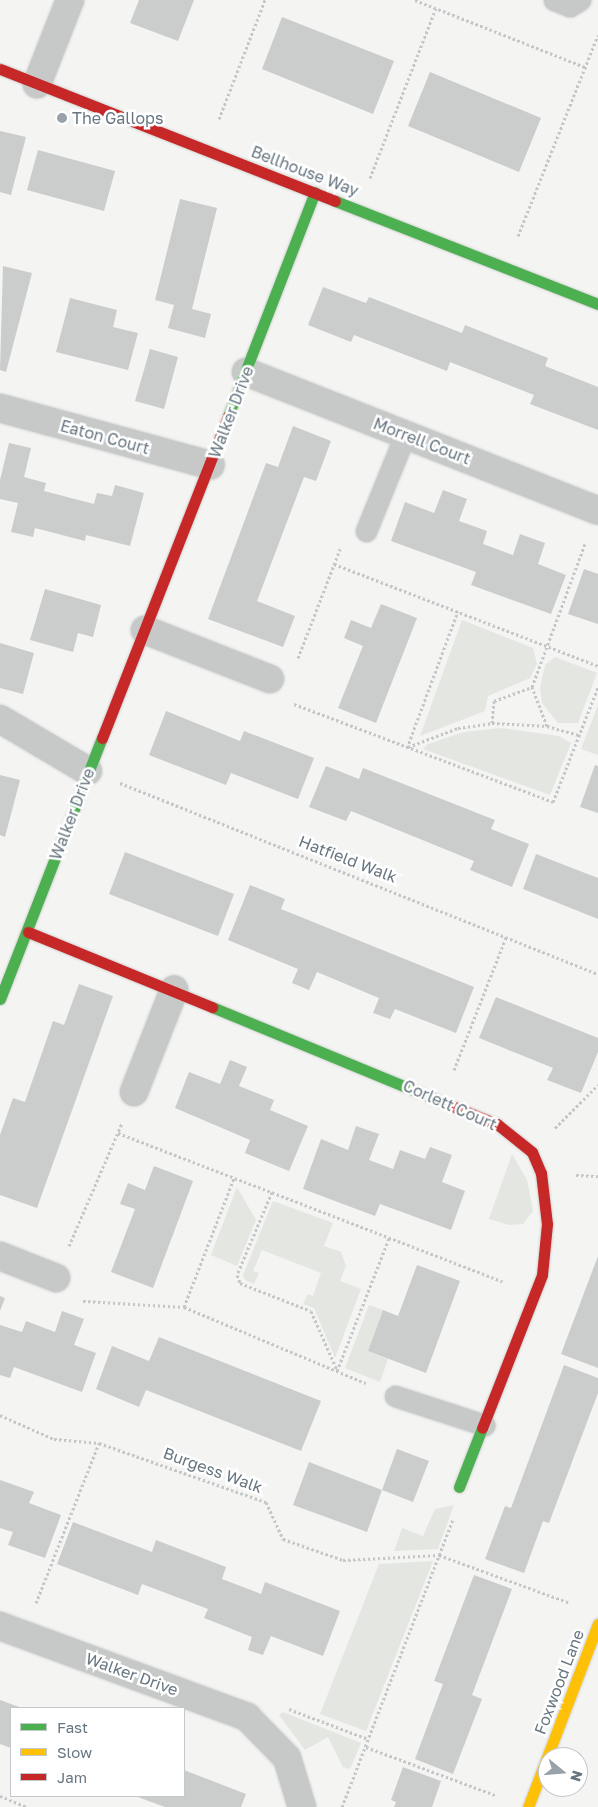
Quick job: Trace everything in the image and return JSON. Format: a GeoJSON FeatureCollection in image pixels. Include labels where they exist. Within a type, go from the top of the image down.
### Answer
{"type":"FeatureCollection","features":[{"type":"Feature","properties":{"kind":"street"},"geometry":{"type":"LineString","coordinates":[[37,84],[70,0]]}},
{"type":"Feature","properties":{"kind":"street","name":"Bellhouse Way"},"geometry":{"type":"LineString","coordinates":[[0,69],[598,304]]}},
{"type":"Feature","properties":{"kind":"street","name":"Walker Drive"},"geometry":{"type":"LineString","coordinates":[[0,999],[28,932],[88,771],[210,465],[314,192]]}},
{"type":"Feature","properties":{"kind":"street","name":"Morrell Court"},"geometry":{"type":"LineString","coordinates":[[246,372],[598,510]]}},
{"type":"Feature","properties":{"kind":"street","name":"Eaton Court"},"geometry":{"type":"LineString","coordinates":[[0,408],[210,465]]}},
{"type":"Feature","properties":{"kind":"street"},"geometry":{"type":"LineString","coordinates":[[145,630],[270,679]]}},
{"type":"Feature","properties":{"kind":"street"},"geometry":{"type":"LineString","coordinates":[[0,719],[88,771]]}},
{"type":"Feature","properties":{"kind":"street","name":"Corlett Court"},"geometry":{"type":"LineString","coordinates":[[28,932],[174,990],[497,1124],[532,1152],[541,1173],[547,1224],[542,1275],[459,1487]]}},
{"type":"Feature","properties":{"kind":"street"},"geometry":{"type":"LineString","coordinates":[[134,1092],[174,990]]}},
{"type":"Feature","properties":{"kind":"street"},"geometry":{"type":"LineString","coordinates":[[0,1256],[56,1278]]}},
{"type":"Feature","properties":{"kind":"street","name":"Foxwood Lane"},"geometry":{"type":"LineString","coordinates":[[528,1807],[598,1624]]}},
{"type":"Feature","properties":{"kind":"street","name":"Walker Drive"},"geometry":{"type":"LineString","coordinates":[[11,1630],[247,1717],[287,1758],[302,1807]]}},
{"type":"Feature","properties":{"kind":"lane"},"geometry":{"type":"LineString","coordinates":[[554,0],[570,6],[580,0]]}},
{"type":"Feature","properties":{"kind":"lane"},"geometry":{"type":"LineString","coordinates":[[366,531],[405,435]]}},
{"type":"Feature","properties":{"kind":"lane"},"geometry":{"type":"LineString","coordinates":[[395,1396],[484,1425]]}},
{"type":"Feature","properties":{"kind":"path"},"geometry":{"type":"LineString","coordinates":[[208,150],[265,0]]}},
{"type":"Feature","properties":{"kind":"path"},"geometry":{"type":"LineString","coordinates":[[415,0],[585,67]]}},
{"type":"Feature","properties":{"kind":"path"},"geometry":{"type":"LineString","coordinates":[[358,209],[436,8]]}},
{"type":"Feature","properties":{"kind":"path"},"geometry":{"type":"LineString","coordinates":[[506,268],[598,35]]}},
{"type":"Feature","properties":{"kind":"path"},"geometry":{"type":"LineString","coordinates":[[547,726],[532,686],[598,510]]}},
{"type":"Feature","properties":{"kind":"path"},"geometry":{"type":"LineString","coordinates":[[366,531],[348,529],[293,670],[270,679],[298,707],[553,802],[598,688]]}},
{"type":"Feature","properties":{"kind":"path"},"geometry":{"type":"LineString","coordinates":[[334,564],[598,666]]}},
{"type":"Feature","properties":{"kind":"path"},"geometry":{"type":"LineString","coordinates":[[407,748],[458,611]]}},
{"type":"Feature","properties":{"kind":"path"},"geometry":{"type":"LineString","coordinates":[[492,722],[494,701],[532,686]]}},
{"type":"Feature","properties":{"kind":"path"},"geometry":{"type":"LineString","coordinates":[[407,748],[458,728],[492,722],[547,726],[579,735]]}},
{"type":"Feature","properties":{"kind":"path","name":"Hatfield Walk"},"geometry":{"type":"LineString","coordinates":[[88,771],[507,935],[598,974]]}},
{"type":"Feature","properties":{"kind":"path"},"geometry":{"type":"LineString","coordinates":[[443,1101],[507,935]]}},
{"type":"Feature","properties":{"kind":"path"},"geometry":{"type":"LineString","coordinates":[[532,1152],[598,1085]]}},
{"type":"Feature","properties":{"kind":"path"},"geometry":{"type":"LineString","coordinates":[[134,1092],[56,1278],[53,1290],[90,1304],[184,1308],[395,1396]]}},
{"type":"Feature","properties":{"kind":"path"},"geometry":{"type":"LineString","coordinates":[[118,1133],[534,1294]]}},
{"type":"Feature","properties":{"kind":"path"},"geometry":{"type":"LineString","coordinates":[[184,1308],[234,1178]]}},
{"type":"Feature","properties":{"kind":"path"},"geometry":{"type":"LineString","coordinates":[[272,1192],[237,1275],[240,1284],[311,1311],[337,1371]]}},
{"type":"Feature","properties":{"kind":"path"},"geometry":{"type":"LineString","coordinates":[[337,1371],[389,1238]]}},
{"type":"Feature","properties":{"kind":"path","name":"Burgess Walk"},"geometry":{"type":"LineString","coordinates":[[0,1415],[54,1439],[99,1443],[266,1502],[283,1539],[343,1560],[439,1555],[579,1606]]}},
{"type":"Feature","properties":{"kind":"path"},"geometry":{"type":"LineString","coordinates":[[11,1630],[99,1443]]}},
{"type":"Feature","properties":{"kind":"path"},"geometry":{"type":"LineString","coordinates":[[342,1807],[458,1507],[459,1487]]}},
{"type":"Feature","properties":{"kind":"path"},"geometry":{"type":"LineString","coordinates":[[247,1717],[262,1698],[368,1739]]}},
{"type":"Feature","properties":{"kind":"path"},"geometry":{"type":"LineString","coordinates":[[366,1747],[500,1797]]}},
{"type":"Feature","properties":{"kind":"path"},"geometry":{"type":"LineString","coordinates":[[0,1796],[27,1807]]}},
{"type":"Feature","properties":{"kind":"shaded area"},"geometry":{"type":"Polygon","coordinates":[[[462,620],[533,648],[537,664],[530,678],[488,696],[485,711],[420,736],[462,620]]]}},
{"type":"Feature","properties":{"kind":"shaded area"},"geometry":{"type":"Polygon","coordinates":[[[555,657],[597,673],[578,723],[558,723],[542,703],[540,688],[545,665],[555,657]]]}},
{"type":"Feature","properties":{"kind":"shaded area"},"geometry":{"type":"Polygon","coordinates":[[[598,705],[598,755],[581,749],[598,705]]]}},
{"type":"Feature","properties":{"kind":"shaded area"},"geometry":{"type":"Polygon","coordinates":[[[500,728],[559,736],[571,743],[550,795],[423,749],[428,744],[464,732],[500,728]]]}},
{"type":"Feature","properties":{"kind":"shaded area"},"geometry":{"type":"Polygon","coordinates":[[[512,1154],[527,1180],[533,1211],[523,1224],[509,1225],[489,1219],[512,1154]]]}},
{"type":"Feature","properties":{"kind":"shaded area"},"geometry":{"type":"Polygon","coordinates":[[[237,1187],[256,1220],[237,1266],[211,1255],[237,1187]]]}},
{"type":"Feature","properties":{"kind":"shaded area"},"geometry":{"type":"Polygon","coordinates":[[[273,1201],[333,1223],[324,1246],[341,1252],[346,1266],[340,1281],[361,1289],[335,1358],[314,1308],[303,1304],[308,1294],[313,1296],[321,1273],[262,1250],[253,1271],[259,1273],[254,1284],[245,1280],[243,1275],[273,1201]]]}},
{"type":"Feature","properties":{"kind":"shaded area"},"geometry":{"type":"Polygon","coordinates":[[[369,1305],[383,1310],[368,1351],[388,1359],[380,1382],[345,1368],[369,1305]]]}},
{"type":"Feature","properties":{"kind":"shaded area"},"geometry":{"type":"Polygon","coordinates":[[[454,1505],[438,1549],[394,1551],[402,1528],[423,1536],[435,1509],[454,1505]]]}},
{"type":"Feature","properties":{"kind":"shaded area"},"geometry":{"type":"Polygon","coordinates":[[[433,1561],[366,1731],[320,1714],[379,1564],[433,1561]]]}},
{"type":"Feature","properties":{"kind":"shaded area"},"geometry":{"type":"Polygon","coordinates":[[[283,1712],[361,1743],[350,1769],[343,1767],[328,1737],[305,1750],[279,1715],[283,1712]]]}},
{"type":"Feature","properties":{"kind":"building"},"geometry":{"type":"Polygon","coordinates":[[[139,0],[194,0],[178,41],[130,23],[139,0]]]}},
{"type":"Feature","properties":{"kind":"building"},"geometry":{"type":"Polygon","coordinates":[[[282,17],[394,61],[373,114],[262,69],[282,17]]]}},
{"type":"Feature","properties":{"kind":"building"},"geometry":{"type":"Polygon","coordinates":[[[430,72],[541,118],[519,172],[408,126],[430,72]]]}},
{"type":"Feature","properties":{"kind":"building"},"geometry":{"type":"Polygon","coordinates":[[[0,131],[26,137],[11,195],[0,192],[0,131]]]}},
{"type":"Feature","properties":{"kind":"building"},"geometry":{"type":"Polygon","coordinates":[[[38,150],[115,171],[104,211],[27,190],[38,150]]]}},
{"type":"Feature","properties":{"kind":"building"},"geometry":{"type":"Polygon","coordinates":[[[180,199],[217,208],[192,309],[211,314],[205,338],[168,328],[174,305],[155,300],[180,199]]]}},
{"type":"Feature","properties":{"kind":"building"},"geometry":{"type":"Polygon","coordinates":[[[3,266],[32,273],[6,372],[0,370],[3,266]]]}},
{"type":"Feature","properties":{"kind":"building"},"geometry":{"type":"Polygon","coordinates":[[[323,287],[366,303],[369,297],[462,333],[465,325],[548,358],[545,366],[598,387],[598,430],[530,404],[534,395],[450,362],[447,371],[354,335],[351,342],[308,325],[323,287]]]}},
{"type":"Feature","properties":{"kind":"building"},"geometry":{"type":"Polygon","coordinates":[[[70,298],[117,310],[113,327],[138,333],[128,370],[56,352],[70,298]]]}},
{"type":"Feature","properties":{"kind":"building"},"geometry":{"type":"Polygon","coordinates":[[[150,349],[178,357],[164,409],[135,401],[150,349]]]}},
{"type":"Feature","properties":{"kind":"building"},"geometry":{"type":"Polygon","coordinates":[[[293,426],[331,441],[316,481],[304,477],[257,601],[295,616],[283,647],[208,619],[266,463],[278,467],[293,426]]]}},
{"type":"Feature","properties":{"kind":"building"},"geometry":{"type":"Polygon","coordinates":[[[9,443],[31,448],[24,477],[46,483],[44,491],[94,504],[97,493],[112,496],[115,485],[144,493],[130,546],[86,535],[85,541],[35,528],[33,537],[11,532],[18,503],[0,499],[0,480],[9,443]]]}},
{"type":"Feature","properties":{"kind":"building"},"geometry":{"type":"Polygon","coordinates":[[[443,490],[467,499],[459,521],[487,531],[483,544],[513,555],[520,534],[545,543],[538,564],[566,575],[551,614],[471,585],[476,572],[391,541],[405,502],[434,513],[443,490]]]}},
{"type":"Feature","properties":{"kind":"building"},"geometry":{"type":"Polygon","coordinates":[[[584,569],[598,574],[598,624],[568,614],[584,569]]]}},
{"type":"Feature","properties":{"kind":"building"},"geometry":{"type":"Polygon","coordinates":[[[45,589],[101,605],[93,637],[78,633],[73,652],[30,640],[45,589]]]}},
{"type":"Feature","properties":{"kind":"building"},"geometry":{"type":"Polygon","coordinates":[[[381,604],[417,618],[376,723],[338,708],[363,646],[344,638],[351,620],[371,628],[381,604]]]}},
{"type":"Feature","properties":{"kind":"building"},"geometry":{"type":"Polygon","coordinates":[[[0,643],[34,653],[23,694],[0,688],[0,643]]]}},
{"type":"Feature","properties":{"kind":"building"},"geometry":{"type":"Polygon","coordinates":[[[166,711],[240,741],[244,731],[314,758],[298,799],[231,773],[226,785],[149,755],[166,711]]]}},
{"type":"Feature","properties":{"kind":"building"},"geometry":{"type":"Polygon","coordinates":[[[595,765],[598,766],[598,813],[580,807],[595,765]]]}},
{"type":"Feature","properties":{"kind":"building"},"geometry":{"type":"Polygon","coordinates":[[[326,766],[359,779],[363,768],[495,820],[491,829],[529,844],[512,887],[470,870],[474,861],[351,811],[346,821],[309,807],[326,766]]]}},
{"type":"Feature","properties":{"kind":"building"},"geometry":{"type":"Polygon","coordinates":[[[0,775],[20,780],[5,837],[0,835],[0,775]]]}},
{"type":"Feature","properties":{"kind":"building"},"geometry":{"type":"Polygon","coordinates":[[[125,852],[234,894],[218,936],[109,894],[125,852]]]}},
{"type":"Feature","properties":{"kind":"building"},"geometry":{"type":"Polygon","coordinates":[[[536,854],[598,878],[598,919],[523,889],[536,854]]]}},
{"type":"Feature","properties":{"kind":"building"},"geometry":{"type":"Polygon","coordinates":[[[250,885],[285,899],[281,909],[474,987],[456,1033],[395,1009],[390,1019],[373,1013],[379,998],[317,972],[309,990],[292,983],[298,969],[228,940],[250,885]]]}},
{"type":"Feature","properties":{"kind":"building"},"geometry":{"type":"Polygon","coordinates":[[[79,984],[113,996],[37,1208],[0,1195],[0,1135],[13,1098],[25,1102],[53,1021],[64,1025],[79,984]]]}},
{"type":"Feature","properties":{"kind":"building"},"geometry":{"type":"Polygon","coordinates":[[[496,997],[598,1038],[598,1052],[581,1093],[547,1080],[553,1068],[479,1038],[496,997]]]}},
{"type":"Feature","properties":{"kind":"building"},"geometry":{"type":"Polygon","coordinates":[[[230,1060],[247,1067],[239,1086],[274,1100],[270,1110],[308,1126],[289,1171],[245,1153],[250,1140],[175,1108],[189,1072],[220,1084],[230,1060]]]}},
{"type":"Feature","properties":{"kind":"building"},"geometry":{"type":"Polygon","coordinates":[[[356,1126],[379,1134],[369,1160],[393,1169],[400,1150],[425,1159],[430,1147],[452,1155],[442,1182],[465,1191],[451,1230],[380,1204],[375,1216],[303,1189],[321,1139],[348,1150],[356,1126]]]}},
{"type":"Feature","properties":{"kind":"building"},"geometry":{"type":"Polygon","coordinates":[[[154,1166],[193,1181],[153,1288],[111,1272],[135,1209],[120,1204],[128,1183],[145,1190],[154,1166]]]}},
{"type":"Feature","properties":{"kind":"building"},"geometry":{"type":"Polygon","coordinates":[[[598,1256],[598,1368],[561,1354],[598,1256]]]}},
{"type":"Feature","properties":{"kind":"building"},"geometry":{"type":"Polygon","coordinates":[[[417,1265],[460,1281],[426,1373],[368,1351],[383,1310],[398,1316],[417,1265]]]}},
{"type":"Feature","properties":{"kind":"building"},"geometry":{"type":"Polygon","coordinates":[[[0,1296],[5,1298],[0,1311],[0,1296]]]}},
{"type":"Feature","properties":{"kind":"building"},"geometry":{"type":"Polygon","coordinates":[[[62,1311],[84,1319],[74,1345],[96,1353],[82,1392],[14,1367],[10,1378],[0,1375],[0,1325],[22,1332],[26,1321],[55,1332],[62,1311]]]}},
{"type":"Feature","properties":{"kind":"building"},"geometry":{"type":"Polygon","coordinates":[[[159,1337],[321,1401],[301,1451],[146,1390],[139,1407],[96,1389],[112,1346],[149,1361],[159,1337]]]}},
{"type":"Feature","properties":{"kind":"building"},"geometry":{"type":"Polygon","coordinates":[[[564,1365],[598,1378],[598,1393],[549,1523],[543,1521],[524,1573],[485,1559],[505,1506],[511,1508],[564,1365]]]}},
{"type":"Feature","properties":{"kind":"building"},"geometry":{"type":"Polygon","coordinates":[[[397,1449],[429,1461],[413,1502],[382,1490],[397,1449]]]}},
{"type":"Feature","properties":{"kind":"building"},"geometry":{"type":"Polygon","coordinates":[[[309,1462],[382,1490],[367,1532],[293,1505],[309,1462]]]}},
{"type":"Feature","properties":{"kind":"building"},"geometry":{"type":"Polygon","coordinates":[[[0,1480],[34,1492],[29,1503],[61,1515],[45,1558],[8,1545],[13,1532],[0,1528],[0,1480]]]}},
{"type":"Feature","properties":{"kind":"building"},"geometry":{"type":"Polygon","coordinates":[[[73,1522],[152,1552],[156,1540],[226,1567],[222,1579],[261,1594],[265,1582],[340,1611],[323,1656],[271,1636],[263,1655],[248,1650],[252,1637],[204,1618],[208,1609],[142,1584],[138,1595],[57,1564],[73,1522]]]}},
{"type":"Feature","properties":{"kind":"building"},"geometry":{"type":"Polygon","coordinates":[[[474,1575],[512,1589],[472,1695],[482,1699],[453,1774],[415,1759],[443,1684],[434,1681],[474,1575]]]}},
{"type":"Feature","properties":{"kind":"building"},"geometry":{"type":"Polygon","coordinates":[[[0,1700],[19,1707],[10,1707],[10,1748],[0,1744],[0,1700]]]}},
{"type":"Feature","properties":{"kind":"building"},"geometry":{"type":"Polygon","coordinates":[[[403,1767],[441,1781],[432,1807],[394,1807],[396,1802],[391,1800],[403,1767]]]}},
{"type":"Feature","properties":{"kind":"building"},"geometry":{"type":"Polygon","coordinates":[[[185,1770],[246,1794],[241,1807],[165,1807],[138,1797],[185,1797],[185,1770]]]}},
{"type":"Feature","properties":{"kind":"traffic: fast"},"geometry":{"type":"LineString","coordinates":[[228,416],[315,192]]}},
{"type":"Feature","properties":{"kind":"traffic: fast"},"geometry":{"type":"LineString","coordinates":[[335,201],[598,304]]}},
{"type":"Feature","properties":{"kind":"traffic: fast"},"geometry":{"type":"LineString","coordinates":[[0,999],[102,738]]}},
{"type":"Feature","properties":{"kind":"traffic: fast"},"geometry":{"type":"LineString","coordinates":[[212,1007],[435,1099]]}},
{"type":"Feature","properties":{"kind":"traffic: fast"},"geometry":{"type":"LineString","coordinates":[[459,1487],[482,1428]]}},
{"type":"Feature","properties":{"kind":"traffic: slow"},"geometry":{"type":"LineString","coordinates":[[528,1807],[598,1624]]}},
{"type":"Feature","properties":{"kind":"traffic: jam"},"geometry":{"type":"LineString","coordinates":[[0,69],[335,201]]}},
{"type":"Feature","properties":{"kind":"traffic: jam"},"geometry":{"type":"LineString","coordinates":[[102,738],[228,416]]}},
{"type":"Feature","properties":{"kind":"traffic: jam"},"geometry":{"type":"LineString","coordinates":[[28,932],[212,1007]]}},
{"type":"Feature","properties":{"kind":"traffic: jam"},"geometry":{"type":"LineString","coordinates":[[435,1099],[497,1124],[532,1152],[541,1173],[547,1224],[542,1275],[482,1428]]}},
{"type":"Feature","properties":{"kind":"place","name":"The Gallops"},"geometry":{"type":"Point","coordinates":[62,118]}}]}
